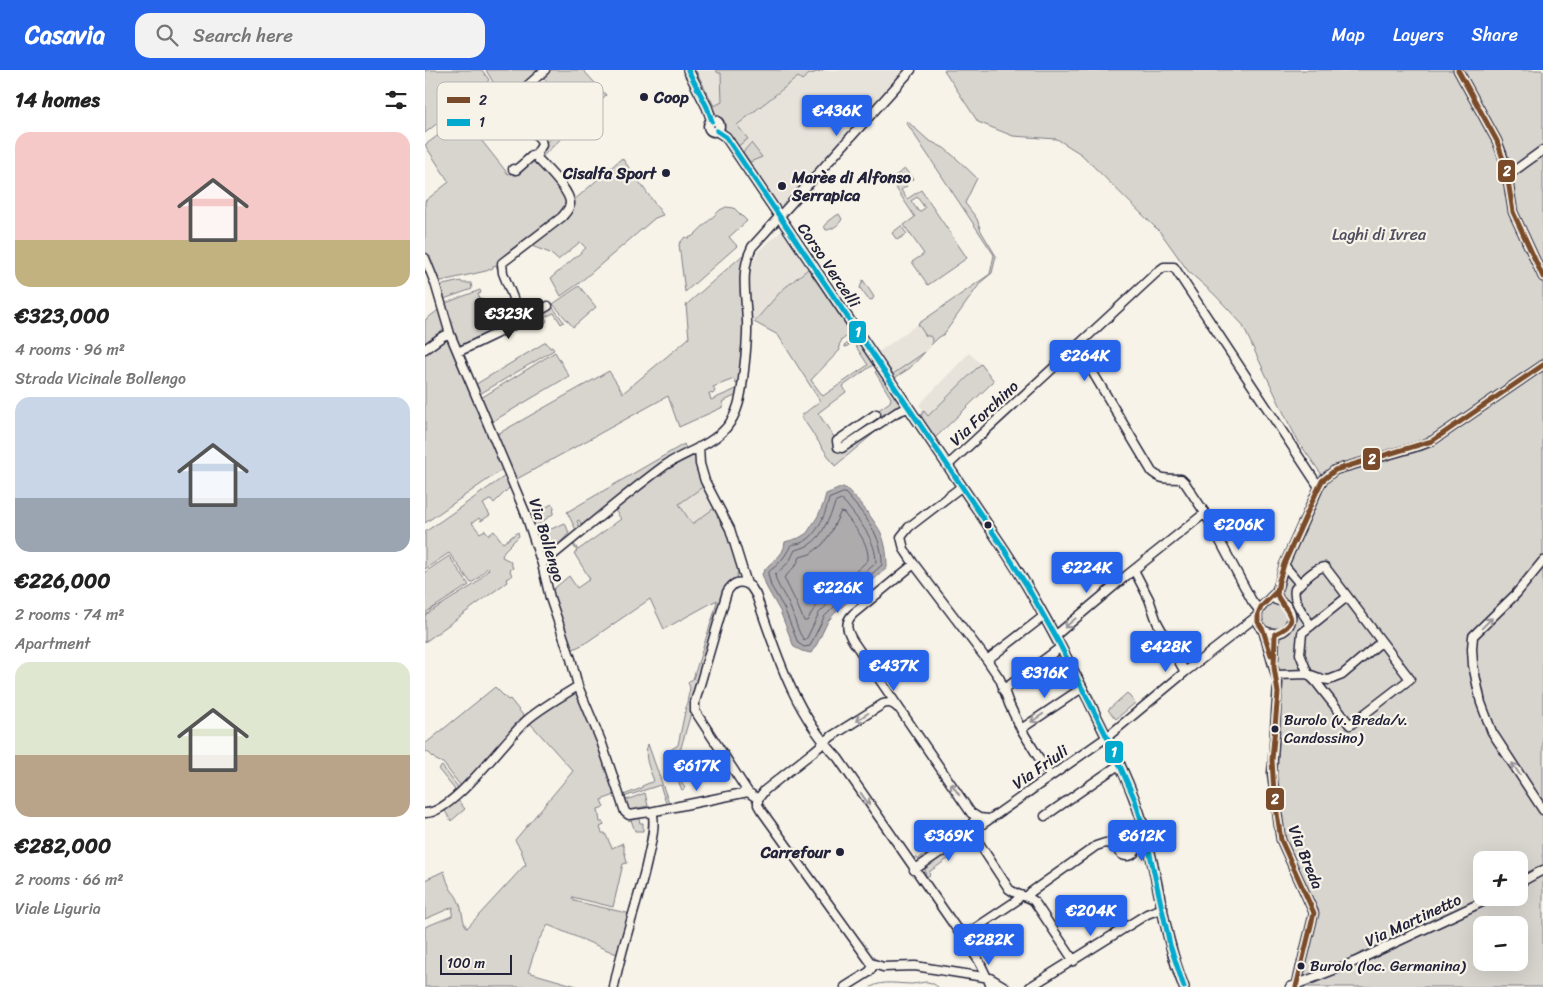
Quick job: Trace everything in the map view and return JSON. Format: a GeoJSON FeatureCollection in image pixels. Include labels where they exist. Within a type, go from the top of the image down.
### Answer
{"type":"FeatureCollection","features":[{"type":"Feature","properties":{"kind":"main road","name":"Corso Vercelli"},"geometry":{"type":"LineString","coordinates":[[688,70],[712,121],[709,124],[709,130],[713,132],[717,130],[725,137],[1017,570],[1061,647],[1120,764],[1140,817],[1173,952],[1184,987]]}},
{"type":"Feature","properties":{"kind":"street"},"geometry":{"type":"LineString","coordinates":[[531,82],[545,70]]}},
{"type":"Feature","properties":{"kind":"street"},"geometry":{"type":"LineString","coordinates":[[542,564],[643,482],[674,460],[699,447],[725,429],[735,414],[743,378],[747,324],[746,260],[752,247],[911,70]]}},
{"type":"Feature","properties":{"kind":"street"},"geometry":{"type":"LineString","coordinates":[[1458,70],[1497,141],[1507,176],[1513,212],[1543,277]]}},
{"type":"Feature","properties":{"kind":"street"},"geometry":{"type":"LineString","coordinates":[[513,169],[516,170],[537,154],[542,146],[541,140]]}},
{"type":"Feature","properties":{"kind":"street"},"geometry":{"type":"LineString","coordinates":[[1507,176],[1543,150]]}},
{"type":"Feature","properties":{"kind":"street"},"geometry":{"type":"LineString","coordinates":[[508,328],[502,313],[515,303],[501,267],[502,263],[561,218],[568,210],[570,204],[568,194],[538,159],[537,154]]}},
{"type":"Feature","properties":{"kind":"street","name":"Via Bollengo"},"geometry":{"type":"LineString","coordinates":[[425,258],[435,283],[450,334],[520,497],[578,686],[601,741],[625,812],[629,815],[649,812]]}},
{"type":"Feature","properties":{"kind":"street","name":"Via Forchino"},"geometry":{"type":"LineString","coordinates":[[947,466],[1164,266],[1174,267],[1319,487]]}},
{"type":"Feature","properties":{"kind":"street"},"geometry":{"type":"LineString","coordinates":[[458,352],[548,306]]}},
{"type":"Feature","properties":{"kind":"street"},"geometry":{"type":"LineString","coordinates":[[425,349],[443,336],[450,334]]}},
{"type":"Feature","properties":{"kind":"street"},"geometry":{"type":"LineString","coordinates":[[1077,346],[1152,472],[1159,478],[1181,479],[1185,483],[1205,512],[1252,601],[1261,608]]}},
{"type":"Feature","properties":{"kind":"street"},"geometry":{"type":"LineString","coordinates":[[1242,628],[1252,626],[1275,634],[1285,630],[1291,620],[1289,608],[1280,601],[1277,591],[1285,565],[1324,479],[1335,470],[1432,441],[1543,365]]}},
{"type":"Feature","properties":{"kind":"street"},"geometry":{"type":"LineString","coordinates":[[876,414],[837,441],[838,447],[842,448],[897,412],[908,408]]}},
{"type":"Feature","properties":{"kind":"street"},"geometry":{"type":"LineString","coordinates":[[699,447],[700,464],[705,481],[732,534],[747,584]]}},
{"type":"Feature","properties":{"kind":"street"},"geometry":{"type":"LineString","coordinates":[[961,487],[909,527],[901,537],[904,549],[913,564],[1000,679],[1021,729],[1051,776]]}},
{"type":"Feature","properties":{"kind":"street"},"geometry":{"type":"LineString","coordinates":[[1055,636],[1205,512]]}},
{"type":"Feature","properties":{"kind":"street"},"geometry":{"type":"LineString","coordinates":[[1543,561],[1516,594],[1473,636],[1472,649],[1473,665],[1481,703],[1492,732],[1543,810]]}},
{"type":"Feature","properties":{"kind":"street"},"geometry":{"type":"LineString","coordinates":[[913,564],[849,618],[847,624],[848,631],[898,708],[978,821],[973,822],[969,830],[1009,889],[1034,901],[1074,961]]}},
{"type":"Feature","properties":{"kind":"street"},"geometry":{"type":"LineString","coordinates":[[1285,565],[1300,584]]}},
{"type":"Feature","properties":{"kind":"street"},"geometry":{"type":"LineString","coordinates":[[1311,626],[1294,595],[1295,589],[1317,569],[1325,567],[1410,679],[1350,725],[1308,674],[1300,654],[1302,633],[1311,626],[1347,597]]}},
{"type":"Feature","properties":{"kind":"street"},"geometry":{"type":"LineString","coordinates":[[1134,570],[1149,600],[1157,622],[1185,672]]}},
{"type":"Feature","properties":{"kind":"street"},"geometry":{"type":"LineString","coordinates":[[992,986],[987,978],[979,961],[952,925],[838,758],[823,743],[807,717],[789,685],[751,587],[741,582],[734,583],[727,592],[695,702],[695,711],[749,792],[758,799],[761,810],[873,964],[883,967],[915,966],[976,976],[987,978],[997,981],[1005,987]]}},
{"type":"Feature","properties":{"kind":"street","name":"Via Friuli"},"geometry":{"type":"LineString","coordinates":[[978,821],[989,819],[1107,737],[1185,672],[1242,628],[1277,591]]}},
{"type":"Feature","properties":{"kind":"street"},"geometry":{"type":"LineString","coordinates":[[1263,630],[1259,623],[1261,608],[1273,600],[1280,601]]}},
{"type":"Feature","properties":{"kind":"street"},"geometry":{"type":"LineString","coordinates":[[987,660],[1044,616]]}},
{"type":"Feature","properties":{"kind":"street","name":"Via Breda"},"geometry":{"type":"LineString","coordinates":[[1263,630],[1275,671]]}},
{"type":"Feature","properties":{"kind":"street","name":"Via Breda"},"geometry":{"type":"LineString","coordinates":[[1275,634],[1275,671],[1278,693],[1272,774],[1280,834],[1314,913],[1294,986]]}},
{"type":"Feature","properties":{"kind":"street"},"geometry":{"type":"LineString","coordinates":[[1275,671],[1308,674],[1322,680],[1335,679],[1381,642]]}},
{"type":"Feature","properties":{"kind":"street"},"geometry":{"type":"LineString","coordinates":[[1003,690],[1061,647]]}},
{"type":"Feature","properties":{"kind":"street"},"geometry":{"type":"LineString","coordinates":[[425,813],[433,811],[464,790],[527,720],[578,686]]}},
{"type":"Feature","properties":{"kind":"street"},"geometry":{"type":"LineString","coordinates":[[883,704],[884,686]]}},
{"type":"Feature","properties":{"kind":"street"},"geometry":{"type":"LineString","coordinates":[[1021,729],[1082,688]]}},
{"type":"Feature","properties":{"kind":"street"},"geometry":{"type":"LineString","coordinates":[[758,799],[765,790],[841,730],[883,704],[895,704],[898,708]]}},
{"type":"Feature","properties":{"kind":"street"},"geometry":{"type":"LineString","coordinates":[[838,758],[833,744],[841,730]]}},
{"type":"Feature","properties":{"kind":"street"},"geometry":{"type":"LineString","coordinates":[[1045,816],[1120,764]]}},
{"type":"Feature","properties":{"kind":"street"},"geometry":{"type":"LineString","coordinates":[[649,812],[749,792]]}},
{"type":"Feature","properties":{"kind":"street"},"geometry":{"type":"LineString","coordinates":[[614,987],[618,965],[640,893],[654,828],[653,815],[649,812]]}},
{"type":"Feature","properties":{"kind":"street"},"geometry":{"type":"LineString","coordinates":[[914,870],[972,834]]}},
{"type":"Feature","properties":{"kind":"street"},"geometry":{"type":"LineString","coordinates":[[952,925],[965,933],[972,931],[1096,846],[1105,843],[1117,845]]}},
{"type":"Feature","properties":{"kind":"street"},"geometry":{"type":"LineString","coordinates":[[1528,878],[1543,870]]}},
{"type":"Feature","properties":{"kind":"street","name":"Via Martinetto"},"geometry":{"type":"LineString","coordinates":[[1294,986],[1353,962],[1474,906]]}},
{"type":"Feature","properties":{"kind":"street"},"geometry":{"type":"LineString","coordinates":[[1030,987],[1147,914],[1163,908]]}},
{"type":"Feature","properties":{"kind":"street"},"geometry":{"type":"LineString","coordinates":[[976,976],[980,968],[979,961]]}},
{"type":"Feature","properties":{"kind":"street"},"geometry":{"type":"LineString","coordinates":[[845,987],[869,972],[873,964]]}},
{"type":"Feature","properties":{"kind":"street"},"geometry":{"type":"LineString","coordinates":[[963,975],[992,986]]}},
{"type":"Feature","properties":{"kind":"shaded area"},"geometry":{"type":"Polygon","coordinates":[[[695,70],[721,70],[722,102],[719,121],[697,80],[695,70]]]}},
{"type":"Feature","properties":{"kind":"shaded area"},"geometry":{"type":"Polygon","coordinates":[[[823,70],[910,70],[790,200],[780,207],[777,206],[727,133],[799,77],[809,76],[823,70]]]}},
{"type":"Feature","properties":{"kind":"shaded area"},"geometry":{"type":"Polygon","coordinates":[[[782,231],[808,269],[782,290],[755,320],[751,317],[748,274],[758,251],[782,231]]]}},
{"type":"Feature","properties":{"kind":"shaded area"},"geometry":{"type":"Polygon","coordinates":[[[922,321],[938,338],[910,368],[893,379],[876,350],[880,351],[922,321]]]}},
{"type":"Feature","properties":{"kind":"shaded area"},"geometry":{"type":"Polygon","coordinates":[[[969,353],[981,364],[928,416],[919,405],[969,353]]]}},
{"type":"Feature","properties":{"kind":"shaded area"},"geometry":{"type":"Polygon","coordinates":[[[704,486],[716,507],[692,524],[679,504],[704,486]]]}},
{"type":"Feature","properties":{"kind":"green space"},"geometry":{"type":"Polygon","coordinates":[[[425,70],[482,70],[489,80],[487,82],[437,82],[437,124],[425,133],[425,70]]]}},
{"type":"Feature","properties":{"kind":"green space"},"geometry":{"type":"Polygon","coordinates":[[[486,70],[543,70],[528,82],[493,82],[486,70]]]}},
{"type":"Feature","properties":{"kind":"green space"},"geometry":{"type":"Polygon","coordinates":[[[547,70],[583,70],[594,82],[548,82],[541,75],[547,70]]]}},
{"type":"Feature","properties":{"kind":"green space"},"geometry":{"type":"Polygon","coordinates":[[[716,70],[823,70],[808,75],[802,80],[798,77],[737,125],[748,139],[738,146],[716,113],[695,71],[714,106],[722,102],[721,73],[718,73],[716,70]]]}},
{"type":"Feature","properties":{"kind":"green space","name":"Laghi di Ivrea"},"geometry":{"type":"Polygon","coordinates":[[[944,70],[1543,70],[1543,987],[1295,987],[1313,917],[1295,876],[1273,801],[1276,692],[1263,639],[1263,606],[1293,544],[1322,475],[1300,444],[1288,422],[1242,324],[1214,294],[1188,271],[1161,233],[1081,154],[1057,139],[1013,136],[978,122],[944,70]]]}},
{"type":"Feature","properties":{"kind":"green space"},"geometry":{"type":"Polygon","coordinates":[[[907,121],[928,140],[944,148],[977,178],[965,203],[977,219],[981,231],[996,256],[992,273],[981,282],[944,334],[931,345],[932,339],[930,336],[926,336],[918,324],[990,274],[994,255],[907,121]]]}},
{"type":"Feature","properties":{"kind":"green space"},"geometry":{"type":"Polygon","coordinates":[[[437,136],[437,140],[481,140],[508,174],[515,172],[533,157],[566,194],[567,210],[502,261],[499,273],[496,265],[486,271],[437,282],[425,254],[425,201],[449,182],[425,145],[437,136]]]}},
{"type":"Feature","properties":{"kind":"green space"},"geometry":{"type":"Polygon","coordinates":[[[560,140],[540,159],[541,151],[548,141],[560,140]]]}},
{"type":"Feature","properties":{"kind":"green space"},"geometry":{"type":"Polygon","coordinates":[[[751,143],[762,157],[750,162],[743,152],[751,143]]]}},
{"type":"Feature","properties":{"kind":"green space"},"geometry":{"type":"Polygon","coordinates":[[[622,158],[663,215],[655,218],[578,284],[561,296],[551,278],[586,248],[580,242],[558,260],[550,253],[529,245],[572,202],[622,158]]]}},
{"type":"Feature","properties":{"kind":"green space"},"geometry":{"type":"Polygon","coordinates":[[[905,169],[913,179],[901,190],[907,199],[921,190],[967,258],[928,285],[912,262],[924,254],[904,225],[915,217],[892,182],[892,178],[905,169]],[[917,197],[911,201],[919,212],[925,208],[917,197]]]}},
{"type":"Feature","properties":{"kind":"green space"},"geometry":{"type":"Polygon","coordinates":[[[726,207],[734,208],[747,221],[729,237],[737,246],[685,292],[679,244],[685,237],[693,236],[720,210],[726,207]]]}},
{"type":"Feature","properties":{"kind":"green space"},"geometry":{"type":"Polygon","coordinates":[[[839,214],[842,219],[839,223],[833,228],[826,230],[824,226],[829,220],[839,214]]]}},
{"type":"Feature","properties":{"kind":"green space"},"geometry":{"type":"Polygon","coordinates":[[[901,226],[907,234],[897,240],[892,233],[901,226]]]}},
{"type":"Feature","properties":{"kind":"green space"},"geometry":{"type":"Polygon","coordinates":[[[744,254],[745,332],[739,383],[736,384],[734,379],[713,387],[715,391],[713,394],[709,393],[711,400],[741,387],[739,394],[722,402],[724,406],[721,408],[679,427],[668,396],[515,480],[494,436],[609,371],[623,393],[689,338],[686,305],[744,254]]]}},
{"type":"Feature","properties":{"kind":"green space"},"geometry":{"type":"Polygon","coordinates":[[[808,269],[851,333],[842,340],[839,345],[840,350],[811,380],[823,396],[868,365],[853,342],[846,347],[844,346],[855,338],[873,365],[843,386],[846,392],[818,413],[834,437],[865,416],[870,424],[881,417],[877,411],[890,402],[891,398],[875,372],[877,370],[905,412],[896,420],[895,418],[886,423],[835,466],[801,416],[820,401],[778,335],[754,322],[782,290],[808,269]]]}},
{"type":"Feature","properties":{"kind":"green space"},"geometry":{"type":"Polygon","coordinates":[[[863,280],[874,297],[872,300],[868,299],[860,288],[863,280]]]}},
{"type":"Feature","properties":{"kind":"green space"},"geometry":{"type":"Polygon","coordinates":[[[461,281],[462,283],[471,283],[472,289],[441,300],[438,286],[461,281]]]}},
{"type":"Feature","properties":{"kind":"green space"},"geometry":{"type":"Polygon","coordinates":[[[579,286],[596,307],[573,327],[553,304],[579,286]]]}},
{"type":"Feature","properties":{"kind":"green space"},"geometry":{"type":"Polygon","coordinates":[[[480,290],[481,293],[478,294],[480,299],[482,298],[487,307],[483,309],[487,317],[481,319],[482,323],[492,318],[495,325],[497,325],[493,316],[499,313],[504,326],[462,348],[457,347],[443,304],[480,290]]]}},
{"type":"Feature","properties":{"kind":"green space"},"geometry":{"type":"Polygon","coordinates":[[[517,304],[524,317],[508,324],[503,312],[517,304]]]}},
{"type":"Feature","properties":{"kind":"green space"},"geometry":{"type":"Polygon","coordinates":[[[551,305],[564,322],[561,324],[554,313],[545,317],[547,321],[545,323],[539,312],[551,305]]]}},
{"type":"Feature","properties":{"kind":"green space"},"geometry":{"type":"Polygon","coordinates":[[[441,308],[446,332],[425,347],[425,320],[441,308]]]}},
{"type":"Feature","properties":{"kind":"green space"},"geometry":{"type":"Polygon","coordinates":[[[447,337],[503,469],[425,523],[425,351],[447,337]]]}},
{"type":"Feature","properties":{"kind":"green space"},"geometry":{"type":"Polygon","coordinates":[[[546,342],[554,350],[478,395],[473,386],[546,342]]]}},
{"type":"Feature","properties":{"kind":"green space"},"geometry":{"type":"Polygon","coordinates":[[[555,352],[569,376],[490,423],[481,398],[555,352]]]}},
{"type":"Feature","properties":{"kind":"green space"},"geometry":{"type":"Polygon","coordinates":[[[925,352],[910,368],[893,379],[886,367],[887,365],[893,374],[925,352]]]}},
{"type":"Feature","properties":{"kind":"green space"},"geometry":{"type":"Polygon","coordinates":[[[981,364],[994,381],[935,438],[920,417],[924,411],[928,416],[981,364]]]}},
{"type":"Feature","properties":{"kind":"green space"},"geometry":{"type":"Polygon","coordinates":[[[684,444],[687,451],[583,528],[579,520],[577,521],[580,528],[576,530],[567,512],[684,444]]]}},
{"type":"Feature","properties":{"kind":"green space"},"geometry":{"type":"Polygon","coordinates":[[[696,450],[704,486],[679,504],[692,524],[716,507],[723,520],[740,567],[737,574],[738,580],[734,581],[674,772],[666,753],[678,745],[690,688],[688,682],[693,679],[717,600],[664,629],[650,599],[584,644],[569,651],[550,592],[569,576],[577,588],[590,579],[574,553],[577,551],[572,541],[578,550],[621,519],[613,507],[670,464],[696,450]]]}},
{"type":"Feature","properties":{"kind":"green space"},"geometry":{"type":"Polygon","coordinates":[[[508,474],[512,485],[494,503],[491,499],[483,504],[490,515],[481,521],[479,518],[472,523],[480,533],[485,530],[489,535],[494,531],[503,543],[518,532],[519,536],[504,551],[502,557],[510,561],[513,568],[510,570],[512,576],[506,579],[507,582],[425,642],[425,615],[475,584],[489,569],[488,567],[471,583],[449,553],[425,569],[425,532],[508,474]]]}},
{"type":"Feature","properties":{"kind":"green space"},"geometry":{"type":"Polygon","coordinates":[[[552,504],[554,507],[553,514],[532,529],[528,517],[552,504]]]}},
{"type":"Feature","properties":{"kind":"green space"},"geometry":{"type":"Polygon","coordinates":[[[565,523],[569,533],[561,542],[563,543],[548,557],[547,554],[543,556],[535,536],[565,523]]]}},
{"type":"Feature","properties":{"kind":"green space"},"geometry":{"type":"Polygon","coordinates":[[[449,556],[469,585],[425,613],[425,572],[449,556]]]}},
{"type":"Feature","properties":{"kind":"green space"},"geometry":{"type":"Polygon","coordinates":[[[495,687],[508,700],[510,699],[526,719],[463,789],[443,763],[425,751],[425,744],[495,687]]]}},
{"type":"Feature","properties":{"kind":"green space"},"geometry":{"type":"Polygon","coordinates":[[[576,689],[593,724],[615,795],[601,800],[604,807],[598,809],[600,822],[603,822],[604,825],[600,827],[612,848],[623,843],[627,863],[623,864],[613,907],[572,897],[574,901],[631,914],[619,955],[548,925],[538,941],[528,972],[580,987],[425,987],[425,927],[452,916],[453,907],[425,919],[425,880],[444,871],[449,887],[456,896],[461,908],[467,928],[526,865],[515,840],[573,771],[528,721],[576,689]]]}},
{"type":"Feature","properties":{"kind":"green space"},"geometry":{"type":"Polygon","coordinates":[[[1127,693],[1135,703],[1116,719],[1108,710],[1127,693]]]}},
{"type":"Feature","properties":{"kind":"green space"},"geometry":{"type":"Polygon","coordinates":[[[648,744],[670,806],[667,806],[660,785],[624,797],[621,796],[654,781],[646,753],[648,744]]]}},
{"type":"Feature","properties":{"kind":"green space"},"geometry":{"type":"Polygon","coordinates":[[[442,766],[461,791],[456,791],[438,769],[442,766]]]}},
{"type":"Feature","properties":{"kind":"green space"},"geometry":{"type":"Polygon","coordinates":[[[675,773],[685,788],[682,790],[675,773]]]}},
{"type":"Feature","properties":{"kind":"green space"},"geometry":{"type":"Polygon","coordinates":[[[645,793],[648,806],[628,812],[624,801],[645,793]]]}},
{"type":"Feature","properties":{"kind":"green space"},"geometry":{"type":"Polygon","coordinates":[[[456,798],[465,809],[451,821],[445,811],[433,817],[425,815],[456,798]]]}},
{"type":"Feature","properties":{"kind":"green space"},"geometry":{"type":"Polygon","coordinates":[[[638,816],[640,823],[643,823],[643,831],[635,831],[631,820],[638,816]]]}},
{"type":"Feature","properties":{"kind":"green space"},"geometry":{"type":"Polygon","coordinates":[[[971,818],[972,820],[967,830],[948,844],[945,840],[970,822],[969,819],[971,818]]]}},
{"type":"Feature","properties":{"kind":"green space"},"geometry":{"type":"Polygon","coordinates":[[[969,837],[972,842],[929,872],[930,875],[926,877],[925,870],[927,866],[969,837]]]}},
{"type":"Feature","properties":{"kind":"green space"},"geometry":{"type":"Polygon","coordinates":[[[941,843],[945,847],[920,861],[917,862],[912,859],[916,857],[918,859],[941,843]]]}},
{"type":"Feature","properties":{"kind":"water"},"geometry":{"type":"Polygon","coordinates":[[[843,487],[857,500],[879,529],[886,551],[887,568],[836,612],[828,621],[811,653],[794,647],[780,611],[767,588],[762,574],[782,552],[785,542],[799,538],[807,533],[818,516],[826,494],[843,487]]]}},
{"type":"Feature","properties":{"kind":"waterway"},"geometry":{"type":"LineString","coordinates":[[1528,883],[1543,874]]}},
{"type":"Feature","properties":{"kind":"waterway"},"geometry":{"type":"LineString","coordinates":[[1305,987],[1350,969],[1484,906]]}},
{"type":"Feature","properties":{"kind":"waterway"},"geometry":{"type":"LineString","coordinates":[[871,987],[886,983],[911,984],[927,982],[938,987]]}},
{"type":"Feature","properties":{"kind":"transit line","name":"1"},"geometry":{"type":"LineString","coordinates":[[688,70],[712,121]]}},
{"type":"Feature","properties":{"kind":"transit line","name":"2"},"geometry":{"type":"LineString","coordinates":[[1458,70],[1497,141],[1506,168],[1513,212],[1543,277]]}},
{"type":"Feature","properties":{"kind":"transit line","name":"1"},"geometry":{"type":"LineString","coordinates":[[717,131],[726,137],[1004,549],[1059,643],[1110,743],[1135,800],[1146,836],[1170,945],[1184,987]]}},
{"type":"Feature","properties":{"kind":"transit line","name":"2"},"geometry":{"type":"LineString","coordinates":[[1296,987],[1314,913],[1281,840],[1274,793],[1272,760],[1278,693],[1274,667],[1275,634],[1289,625],[1291,621],[1288,612],[1277,595],[1284,564],[1322,481],[1335,470],[1432,441],[1543,365]]}},
{"type":"Feature","properties":{"kind":"transit line","name":"2"},"geometry":{"type":"LineString","coordinates":[[1271,655],[1263,630],[1258,622],[1258,614],[1261,607],[1277,591],[1279,580]]}},
{"type":"Feature","properties":{"kind":"place","name":"Coop"},"geometry":{"type":"Point","coordinates":[644,97]}},
{"type":"Feature","properties":{"kind":"place","name":"Cisalfa Sport"},"geometry":{"type":"Point","coordinates":[666,173]}},
{"type":"Feature","properties":{"kind":"place","name":"Marèe di Alfonso Serrapica"},"geometry":{"type":"Point","coordinates":[782,186]}},
{"type":"Feature","properties":{"kind":"place","name":"Burolo (v. Breda/v. Candossino)"},"geometry":{"type":"Point","coordinates":[1275,729]}},
{"type":"Feature","properties":{"kind":"place","name":"Carrefour"},"geometry":{"type":"Point","coordinates":[840,852]}},
{"type":"Feature","properties":{"kind":"place","name":"Burolo (loc. Germanina)"},"geometry":{"type":"Point","coordinates":[1301,966]}}]}
